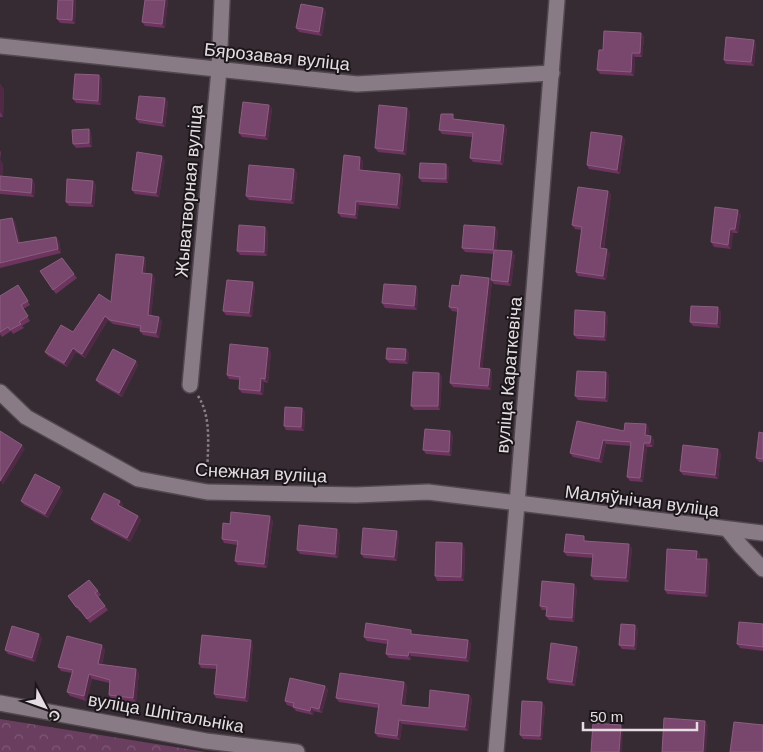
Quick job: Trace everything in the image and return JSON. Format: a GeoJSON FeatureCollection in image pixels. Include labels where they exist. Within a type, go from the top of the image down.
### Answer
{"type":"FeatureCollection","features":[{"type":"Feature","properties":{"kind":"street","name":"Жыватворная вуліца"},"geometry":{"type":"LineString","coordinates":[[190,385],[219,70],[222,0]]}},
{"type":"Feature","properties":{"kind":"street","name":"вуліца Караткевіча"},"geometry":{"type":"LineString","coordinates":[[496,752],[557,0]]}},
{"type":"Feature","properties":{"kind":"street","name":"Бярозавая вуліца"},"geometry":{"type":"LineString","coordinates":[[0,46],[357,84],[552,73]]}},
{"type":"Feature","properties":{"kind":"street","name":"Снежная вуліца"},"geometry":{"type":"LineString","coordinates":[[0,392],[26,417],[138,479],[207,492],[356,495],[428,492],[517,504]]}},
{"type":"Feature","properties":{"kind":"street","name":"Маляўнічая вуліца"},"geometry":{"type":"LineString","coordinates":[[517,504],[763,533]]}},
{"type":"Feature","properties":{"kind":"street"},"geometry":{"type":"LineString","coordinates":[[728,530],[763,569]]}},
{"type":"Feature","properties":{"kind":"street","name":"вуліца Шпітальніка"},"geometry":{"type":"LineString","coordinates":[[0,703],[206,741],[297,752]]}},
{"type":"Feature","properties":{"kind":"path"},"geometry":{"type":"LineString","coordinates":[[190,385],[203,404],[208,424],[207,492]]}},
{"type":"Feature","properties":{"kind":"green space"},"geometry":{"type":"Polygon","coordinates":[[[0,719],[206,752],[0,752],[0,719]]]}},
{"type":"Feature","properties":{"kind":"building"},"geometry":{"type":"Polygon","coordinates":[[[58,0],[73,0],[72,20],[57,19],[58,0]]]}},
{"type":"Feature","properties":{"kind":"building"},"geometry":{"type":"Polygon","coordinates":[[[145,0],[165,0],[162,24],[142,22],[145,0]]]}},
{"type":"Feature","properties":{"kind":"building"},"geometry":{"type":"Polygon","coordinates":[[[301,4],[323,8],[319,32],[296,28],[301,4]]]}},
{"type":"Feature","properties":{"kind":"building"},"geometry":{"type":"Polygon","coordinates":[[[604,31],[641,33],[640,53],[632,53],[631,72],[597,70],[599,50],[603,50],[604,31]]]}},
{"type":"Feature","properties":{"kind":"building"},"geometry":{"type":"Polygon","coordinates":[[[726,37],[754,40],[751,62],[724,60],[726,37]]]}},
{"type":"Feature","properties":{"kind":"building"},"geometry":{"type":"Polygon","coordinates":[[[75,74],[99,75],[98,101],[73,99],[75,74]]]}},
{"type":"Feature","properties":{"kind":"building"},"geometry":{"type":"Polygon","coordinates":[[[139,96],[165,98],[162,123],[136,119],[139,96]]]}},
{"type":"Feature","properties":{"kind":"building"},"geometry":{"type":"Polygon","coordinates":[[[243,102],[269,105],[265,136],[239,133],[243,102]]]}},
{"type":"Feature","properties":{"kind":"building"},"geometry":{"type":"Polygon","coordinates":[[[379,105],[407,108],[403,151],[375,148],[379,105]]]}},
{"type":"Feature","properties":{"kind":"building"},"geometry":{"type":"Polygon","coordinates":[[[441,114],[453,114],[453,119],[504,125],[500,161],[470,158],[473,133],[439,130],[441,114]]]}},
{"type":"Feature","properties":{"kind":"building"},"geometry":{"type":"Polygon","coordinates":[[[89,129],[89,143],[73,144],[72,130],[89,129]]]}},
{"type":"Feature","properties":{"kind":"building"},"geometry":{"type":"Polygon","coordinates":[[[591,132],[622,136],[617,170],[587,165],[591,132]]]}},
{"type":"Feature","properties":{"kind":"building"},"geometry":{"type":"Polygon","coordinates":[[[137,152],[162,156],[156,193],[132,190],[137,152]]]}},
{"type":"Feature","properties":{"kind":"building"},"geometry":{"type":"Polygon","coordinates":[[[344,155],[360,157],[359,170],[400,174],[397,205],[356,201],[355,215],[338,213],[344,155]]]}},
{"type":"Feature","properties":{"kind":"building"},"geometry":{"type":"Polygon","coordinates":[[[420,163],[446,164],[446,179],[419,178],[420,163]]]}},
{"type":"Feature","properties":{"kind":"building"},"geometry":{"type":"Polygon","coordinates":[[[249,165],[294,169],[291,200],[246,196],[249,165]]]}},
{"type":"Feature","properties":{"kind":"building"},"geometry":{"type":"Polygon","coordinates":[[[0,176],[32,179],[31,193],[0,190],[0,176]]]}},
{"type":"Feature","properties":{"kind":"building"},"geometry":{"type":"Polygon","coordinates":[[[67,179],[93,181],[91,203],[66,202],[67,179]]]}},
{"type":"Feature","properties":{"kind":"building"},"geometry":{"type":"Polygon","coordinates":[[[578,187],[608,191],[600,248],[607,249],[603,276],[576,272],[582,227],[572,225],[578,187]]]}},
{"type":"Feature","properties":{"kind":"building"},"geometry":{"type":"Polygon","coordinates":[[[715,207],[738,210],[735,229],[730,229],[728,245],[711,242],[715,207]]]}},
{"type":"Feature","properties":{"kind":"building"},"geometry":{"type":"Polygon","coordinates":[[[12,218],[18,243],[56,237],[58,249],[0,263],[0,220],[12,218]]]}},
{"type":"Feature","properties":{"kind":"building"},"geometry":{"type":"Polygon","coordinates":[[[239,225],[265,227],[264,252],[237,251],[239,225]]]}},
{"type":"Feature","properties":{"kind":"building"},"geometry":{"type":"Polygon","coordinates":[[[464,225],[495,227],[493,250],[462,248],[464,225]]]}},
{"type":"Feature","properties":{"kind":"building"},"geometry":{"type":"Polygon","coordinates":[[[494,250],[512,251],[508,282],[491,280],[494,250]]]}},
{"type":"Feature","properties":{"kind":"building"},"geometry":{"type":"Polygon","coordinates":[[[116,254],[144,257],[142,273],[152,274],[148,315],[159,317],[156,333],[140,331],[141,326],[110,320],[105,316],[82,354],[73,348],[64,363],[45,352],[61,325],[73,332],[99,294],[111,302],[116,254]]]}},
{"type":"Feature","properties":{"kind":"building"},"geometry":{"type":"Polygon","coordinates":[[[62,258],[74,274],[53,290],[40,271],[62,258]]]}},
{"type":"Feature","properties":{"kind":"building"},"geometry":{"type":"Polygon","coordinates":[[[461,275],[489,278],[479,368],[490,369],[488,386],[450,383],[458,308],[449,307],[452,285],[459,286],[461,275]]]}},
{"type":"Feature","properties":{"kind":"building"},"geometry":{"type":"Polygon","coordinates":[[[227,280],[253,282],[249,313],[223,311],[227,280]]]}},
{"type":"Feature","properties":{"kind":"building"},"geometry":{"type":"Polygon","coordinates":[[[384,284],[416,286],[414,306],[382,303],[384,284]]]}},
{"type":"Feature","properties":{"kind":"building"},"geometry":{"type":"Polygon","coordinates":[[[18,285],[28,301],[21,305],[28,316],[19,322],[21,324],[10,330],[8,327],[0,332],[0,296],[18,285]]]}},
{"type":"Feature","properties":{"kind":"building"},"geometry":{"type":"Polygon","coordinates":[[[691,306],[718,307],[717,324],[690,322],[691,306]]]}},
{"type":"Feature","properties":{"kind":"building"},"geometry":{"type":"Polygon","coordinates":[[[575,310],[605,312],[604,337],[574,335],[575,310]]]}},
{"type":"Feature","properties":{"kind":"building"},"geometry":{"type":"Polygon","coordinates":[[[230,344],[268,348],[265,379],[261,378],[260,391],[239,389],[240,377],[227,375],[230,344]]]}},
{"type":"Feature","properties":{"kind":"building"},"geometry":{"type":"Polygon","coordinates":[[[387,348],[406,349],[405,360],[386,359],[387,348]]]}},
{"type":"Feature","properties":{"kind":"building"},"geometry":{"type":"Polygon","coordinates":[[[113,349],[136,361],[119,393],[96,380],[113,349]]]}},
{"type":"Feature","properties":{"kind":"building"},"geometry":{"type":"Polygon","coordinates":[[[577,371],[606,372],[605,398],[575,396],[577,371]]]}},
{"type":"Feature","properties":{"kind":"building"},"geometry":{"type":"Polygon","coordinates":[[[413,372],[439,373],[438,406],[411,406],[413,372]]]}},
{"type":"Feature","properties":{"kind":"building"},"geometry":{"type":"Polygon","coordinates":[[[285,407],[302,408],[301,427],[284,426],[285,407]]]}},
{"type":"Feature","properties":{"kind":"building"},"geometry":{"type":"Polygon","coordinates":[[[577,421],[624,431],[625,423],[646,424],[645,435],[651,436],[650,443],[644,443],[640,478],[627,477],[631,442],[603,440],[599,459],[570,453],[577,421]]]}},
{"type":"Feature","properties":{"kind":"building"},"geometry":{"type":"Polygon","coordinates":[[[425,429],[450,431],[449,452],[423,450],[425,429]]]}},
{"type":"Feature","properties":{"kind":"building"},"geometry":{"type":"Polygon","coordinates":[[[0,431],[22,445],[0,481],[0,431]]]}},
{"type":"Feature","properties":{"kind":"building"},"geometry":{"type":"Polygon","coordinates":[[[759,432],[763,433],[763,459],[756,458],[759,432]]]}},
{"type":"Feature","properties":{"kind":"building"},"geometry":{"type":"Polygon","coordinates":[[[683,445],[718,449],[715,475],[680,471],[683,445]]]}},
{"type":"Feature","properties":{"kind":"building"},"geometry":{"type":"Polygon","coordinates":[[[35,474],[60,487],[45,514],[21,501],[35,474]]]}},
{"type":"Feature","properties":{"kind":"building"},"geometry":{"type":"Polygon","coordinates":[[[104,493],[120,501],[118,505],[138,516],[127,538],[91,519],[104,493]]]}},
{"type":"Feature","properties":{"kind":"building"},"geometry":{"type":"Polygon","coordinates":[[[231,512],[270,516],[264,564],[235,561],[238,541],[222,539],[223,523],[230,524],[231,512]]]}},
{"type":"Feature","properties":{"kind":"building"},"geometry":{"type":"Polygon","coordinates":[[[299,525],[337,529],[335,554],[297,550],[299,525]]]}},
{"type":"Feature","properties":{"kind":"building"},"geometry":{"type":"Polygon","coordinates":[[[363,528],[397,531],[394,557],[361,554],[363,528]]]}},
{"type":"Feature","properties":{"kind":"building"},"geometry":{"type":"Polygon","coordinates":[[[566,534],[584,536],[584,541],[629,544],[626,578],[591,576],[593,554],[564,552],[566,534]]]}},
{"type":"Feature","properties":{"kind":"building"},"geometry":{"type":"Polygon","coordinates":[[[436,542],[462,543],[461,577],[435,576],[436,542]]]}},
{"type":"Feature","properties":{"kind":"building"},"geometry":{"type":"Polygon","coordinates":[[[667,549],[697,551],[696,559],[707,559],[705,593],[665,590],[667,549]]]}},
{"type":"Feature","properties":{"kind":"building"},"geometry":{"type":"Polygon","coordinates":[[[89,580],[98,591],[95,593],[105,606],[87,619],[68,596],[89,580]]]}},
{"type":"Feature","properties":{"kind":"building"},"geometry":{"type":"Polygon","coordinates":[[[542,581],[574,584],[572,618],[546,616],[547,607],[540,606],[542,581]]]}},
{"type":"Feature","properties":{"kind":"building"},"geometry":{"type":"Polygon","coordinates":[[[739,622],[763,624],[763,647],[737,644],[739,622]]]}},
{"type":"Feature","properties":{"kind":"building"},"geometry":{"type":"Polygon","coordinates":[[[366,623],[411,630],[411,634],[468,640],[466,658],[409,652],[408,656],[386,654],[388,640],[364,637],[366,623]]]}},
{"type":"Feature","properties":{"kind":"building"},"geometry":{"type":"Polygon","coordinates":[[[621,624],[635,625],[634,646],[619,645],[621,624]]]}},
{"type":"Feature","properties":{"kind":"building"},"geometry":{"type":"Polygon","coordinates":[[[12,626],[39,634],[32,658],[5,650],[12,626]]]}},
{"type":"Feature","properties":{"kind":"building"},"geometry":{"type":"Polygon","coordinates":[[[202,635],[251,640],[245,698],[214,694],[217,665],[199,664],[202,635]]]}},
{"type":"Feature","properties":{"kind":"building"},"geometry":{"type":"Polygon","coordinates":[[[67,636],[102,645],[98,664],[136,669],[133,698],[109,695],[110,680],[89,674],[84,696],[67,692],[73,670],[58,667],[67,636]]]}},
{"type":"Feature","properties":{"kind":"building"},"geometry":{"type":"Polygon","coordinates":[[[551,643],[577,647],[572,682],[547,679],[551,643]]]}},
{"type":"Feature","properties":{"kind":"building"},"geometry":{"type":"Polygon","coordinates":[[[340,673],[404,682],[401,705],[429,708],[430,690],[469,695],[465,727],[399,720],[397,736],[375,733],[379,704],[336,698],[340,673]]]}},
{"type":"Feature","properties":{"kind":"building"},"geometry":{"type":"Polygon","coordinates":[[[290,678],[325,686],[319,709],[311,707],[310,711],[293,707],[294,703],[285,701],[290,678]]]}},
{"type":"Feature","properties":{"kind":"building"},"geometry":{"type":"Polygon","coordinates":[[[522,701],[542,702],[540,736],[520,735],[522,701]]]}},
{"type":"Feature","properties":{"kind":"building"},"geometry":{"type":"Polygon","coordinates":[[[664,718],[705,721],[703,752],[662,752],[664,718]]]}},
{"type":"Feature","properties":{"kind":"building"},"geometry":{"type":"Polygon","coordinates":[[[734,722],[763,725],[763,752],[730,752],[734,722]]]}},
{"type":"Feature","properties":{"kind":"building"},"geometry":{"type":"Polygon","coordinates":[[[593,723],[621,725],[619,752],[591,752],[593,723]]]}}]}
